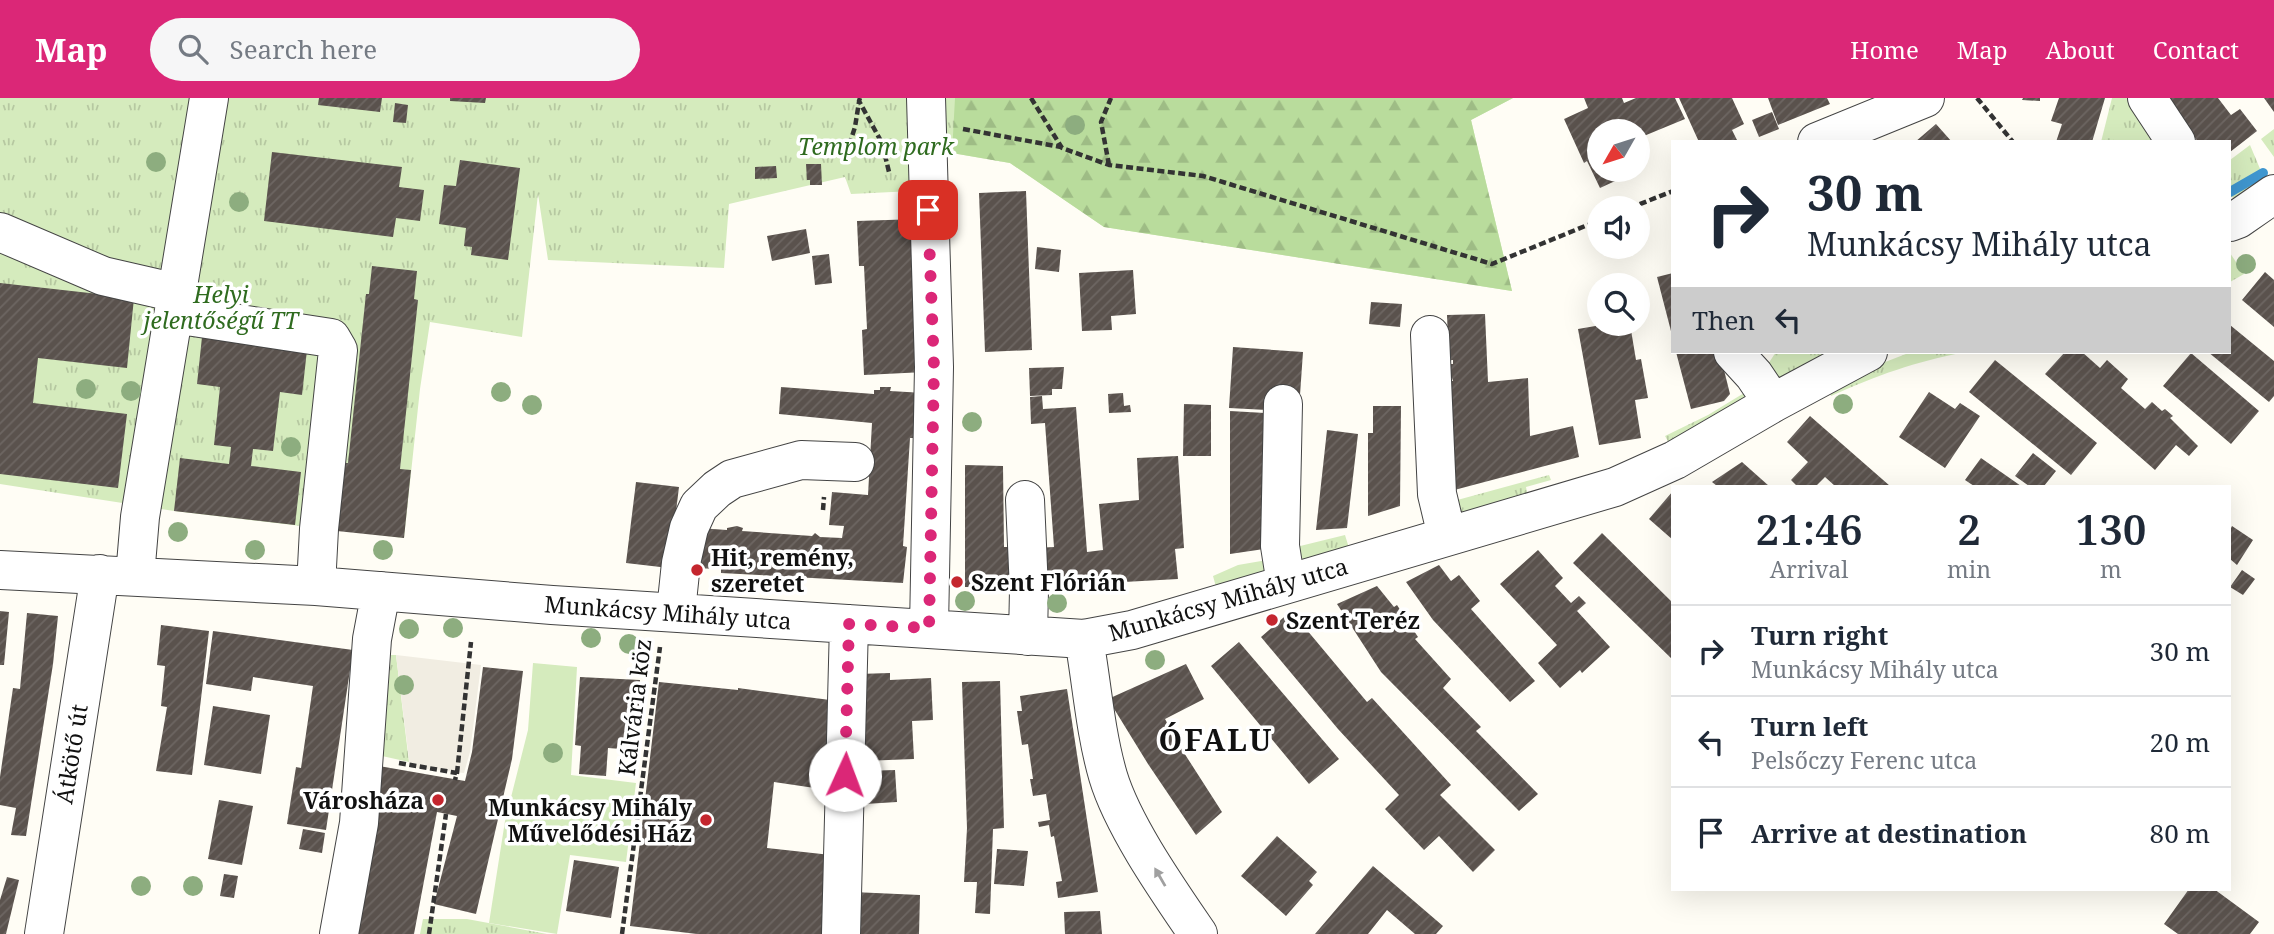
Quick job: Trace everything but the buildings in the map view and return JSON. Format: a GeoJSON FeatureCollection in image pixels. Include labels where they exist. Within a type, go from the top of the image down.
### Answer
{"type":"FeatureCollection","features":[{"type":"Feature","properties":{"kind":"street","name":"Átkötő út"},"geometry":{"type":"LineString","coordinates":[[44,934],[118,575],[140,517],[209,98]]}},
{"type":"Feature","properties":{"kind":"street"},"geometry":{"type":"LineString","coordinates":[[1822,140],[1925,98]]}},
{"type":"Feature","properties":{"kind":"street"},"geometry":{"type":"LineString","coordinates":[[2147,98],[2175,140]]}},
{"type":"Feature","properties":{"kind":"street"},"geometry":{"type":"LineString","coordinates":[[927,110],[934,367],[929,628]]}},
{"type":"Feature","properties":{"kind":"street"},"geometry":{"type":"LineString","coordinates":[[2231,222],[2274,194]]}},
{"type":"Feature","properties":{"kind":"street"},"geometry":{"type":"LineString","coordinates":[[0,232],[175,304],[331,338],[338,350],[319,529],[316,586]]}},
{"type":"Feature","properties":{"kind":"street"},"geometry":{"type":"LineString","coordinates":[[1430,335],[1437,494],[1447,536]]}},
{"type":"Feature","properties":{"kind":"street"},"geometry":{"type":"LineString","coordinates":[[1734,354],[1754,375],[1773,403]]}},
{"type":"Feature","properties":{"kind":"street","name":"Munkácsy Mihály utca"},"geometry":{"type":"LineString","coordinates":[[0,570],[316,586],[552,605],[1084,639],[1132,630],[1615,487],[1675,460],[1855,355]]}},
{"type":"Feature","properties":{"kind":"street"},"geometry":{"type":"LineString","coordinates":[[1283,404],[1280,546],[1286,584]]}},
{"type":"Feature","properties":{"kind":"street"},"geometry":{"type":"LineString","coordinates":[[670,611],[689,528],[699,506],[717,489],[732,479],[801,460],[855,462]]}},
{"type":"Feature","properties":{"kind":"street"},"geometry":{"type":"LineString","coordinates":[[1025,500],[1028,636]]}},
{"type":"Feature","properties":{"kind":"street"},"geometry":{"type":"LineString","coordinates":[[339,934],[359,823],[372,639],[381,591]]}},
{"type":"Feature","properties":{"kind":"street"},"geometry":{"type":"LineString","coordinates":[[841,934],[849,624]]}},
{"type":"Feature","properties":{"kind":"street"},"geometry":{"type":"LineString","coordinates":[[1084,639],[1097,727],[1109,778],[1132,828],[1166,887],[1198,934]]}},
{"type":"Feature","properties":{"kind":"path"},"geometry":{"type":"LineString","coordinates":[[1031,98],[1062,148]]}},
{"type":"Feature","properties":{"kind":"path"},"geometry":{"type":"LineString","coordinates":[[1110,165],[1101,122],[1111,98]]}},
{"type":"Feature","properties":{"kind":"path"},"geometry":{"type":"LineString","coordinates":[[1977,98],[2011,140]]}},
{"type":"Feature","properties":{"kind":"path"},"geometry":{"type":"LineString","coordinates":[[846,155],[860,99]]}},
{"type":"Feature","properties":{"kind":"path"},"geometry":{"type":"LineString","coordinates":[[860,99],[882,143],[891,180]]}},
{"type":"Feature","properties":{"kind":"path"},"geometry":{"type":"LineString","coordinates":[[927,110],[1062,148],[1110,165],[1203,176],[1493,264],[1587,225]]}},
{"type":"Feature","properties":{"kind":"path"},"geometry":{"type":"LineString","coordinates":[[1650,200],[1671,192]]}},
{"type":"Feature","properties":{"kind":"path","name":"Kálvária köz"},"geometry":{"type":"LineString","coordinates":[[622,934],[670,611]]}},
{"type":"Feature","properties":{"kind":"path"},"geometry":{"type":"LineString","coordinates":[[455,779],[471,642]]}},
{"type":"Feature","properties":{"kind":"path"},"geometry":{"type":"LineString","coordinates":[[408,765],[457,773]]}},
{"type":"Feature","properties":{"kind":"path"},"geometry":{"type":"LineString","coordinates":[[429,934],[446,814]]}},
{"type":"Feature","properties":{"kind":"green space","name":"Helyi jelentőségű TT"},"geometry":{"type":"Polygon","coordinates":[[[0,98],[1513,98],[1471,120],[1512,291],[1104,227],[1010,163],[952,153],[912,162],[913,191],[851,194],[845,177],[729,204],[724,268],[548,260],[538,194],[522,337],[430,322],[404,538],[174,511],[0,484],[0,98]]]}},
{"type":"Feature","properties":{"kind":"green space"},"geometry":{"type":"Polygon","coordinates":[[[955,98],[1513,98],[1471,120],[1512,291],[1104,227],[1010,163],[952,153],[955,98]]]}},
{"type":"Feature","properties":{"kind":"green space"},"geometry":{"type":"Polygon","coordinates":[[[2112,98],[2138,98],[2164,140],[2102,140],[2112,98]]]}},
{"type":"Feature","properties":{"kind":"green space"},"geometry":{"type":"Polygon","coordinates":[[[2274,129],[2274,157],[2261,139],[2274,129]]]}},
{"type":"Feature","properties":{"kind":"green space"},"geometry":{"type":"Polygon","coordinates":[[[2250,145],[2266,183],[2238,200],[2231,196],[2231,159],[2250,145]]]}},
{"type":"Feature","properties":{"kind":"green space"},"geometry":{"type":"Polygon","coordinates":[[[2231,254],[2244,274],[2231,281],[2231,254]]]}},
{"type":"Feature","properties":{"kind":"green space"},"geometry":{"type":"Polygon","coordinates":[[[1775,354],[1826,354],[1774,384],[1764,370],[1775,354]]]}},
{"type":"Feature","properties":{"kind":"green space"},"geometry":{"type":"Polygon","coordinates":[[[1906,354],[1956,354],[1896,370],[1831,396],[1828,389],[1862,371],[1906,354]]]}},
{"type":"Feature","properties":{"kind":"green space"},"geometry":{"type":"Polygon","coordinates":[[[1749,390],[1754,398],[1670,445],[1665,436],[1708,415],[1749,390]]]}},
{"type":"Feature","properties":{"kind":"green space"},"geometry":{"type":"Polygon","coordinates":[[[1549,475],[1551,480],[1526,487],[1528,497],[1454,517],[1450,502],[1549,475]]]}},
{"type":"Feature","properties":{"kind":"green space"},"geometry":{"type":"Polygon","coordinates":[[[1345,535],[1349,548],[1293,564],[1288,549],[1345,535]]]}},
{"type":"Feature","properties":{"kind":"green space"},"geometry":{"type":"Polygon","coordinates":[[[1267,560],[1270,571],[1216,587],[1213,576],[1238,565],[1267,560]]]}},
{"type":"Feature","properties":{"kind":"green space"},"geometry":{"type":"Polygon","coordinates":[[[391,655],[396,655],[409,762],[382,756],[391,655]]]}},
{"type":"Feature","properties":{"kind":"green space"},"geometry":{"type":"Polygon","coordinates":[[[533,663],[577,667],[571,775],[636,783],[626,862],[570,855],[557,934],[489,923],[505,821],[528,730],[533,663]]]}},
{"type":"Feature","properties":{"kind":"green space"},"geometry":{"type":"Polygon","coordinates":[[[423,919],[467,919],[547,934],[420,934],[423,919]]]}},
{"type":"Feature","properties":{"kind":"shaded area"},"geometry":{"type":"Polygon","coordinates":[[[396,655],[481,665],[470,752],[464,773],[410,767],[396,655]]]}},
{"type":"Feature","properties":{"kind":"waterway"},"geometry":{"type":"LineString","coordinates":[[2231,191],[2263,173]]}},
{"type":"Feature","properties":{"kind":"place","name":"Hit, remény, szeretet"},"geometry":{"type":"Point","coordinates":[697,570]}},
{"type":"Feature","properties":{"kind":"place","name":"Szent Flórián"},"geometry":{"type":"Point","coordinates":[957,582]}},
{"type":"Feature","properties":{"kind":"place","name":"Szent Teréz"},"geometry":{"type":"Point","coordinates":[1272,620]}},
{"type":"Feature","properties":{"kind":"place","name":"Városháza"},"geometry":{"type":"Point","coordinates":[438,800]}},
{"type":"Feature","properties":{"kind":"place","name":"Munkácsy Mihály Művelődési Ház"},"geometry":{"type":"Point","coordinates":[706,820]}},
{"type":"Feature","properties":{"kind":"district","name":"ÓFALU"},"geometry":{"type":"Point","coordinates":[1216,739]}},
{"type":"Feature","properties":{"kind":"route"},"geometry":{"type":"LineString","coordinates":[[845,775],[849,624],[929,628],[934,367],[928,210]]}},
{"type":"Feature","properties":{"kind":"park label","name":"Templom park"},"geometry":{"type":"Point","coordinates":[876,146]}}]}
